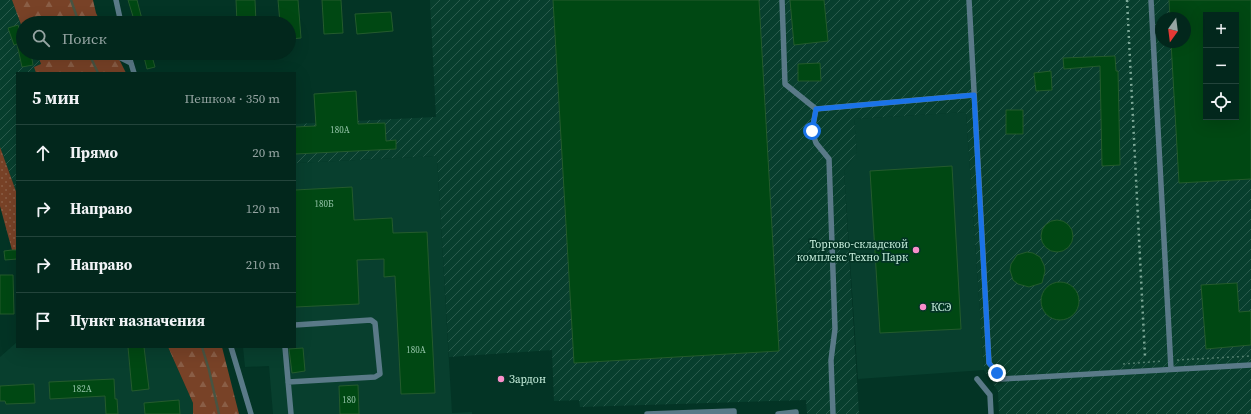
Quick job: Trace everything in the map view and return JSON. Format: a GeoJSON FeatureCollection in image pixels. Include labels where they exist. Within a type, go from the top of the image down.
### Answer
{"type":"FeatureCollection","features":[{"type":"Feature","properties":{"kind":"lane"},"geometry":{"type":"LineString","coordinates":[[116,0],[119,16]]}},
{"type":"Feature","properties":{"kind":"lane"},"geometry":{"type":"LineString","coordinates":[[782,0],[785,84],[816,109],[974,95]]}},
{"type":"Feature","properties":{"kind":"lane"},"geometry":{"type":"LineString","coordinates":[[969,0],[989,363],[1002,379],[1251,365]]}},
{"type":"Feature","properties":{"kind":"lane"},"geometry":{"type":"LineString","coordinates":[[1151,0],[1171,370]]}},
{"type":"Feature","properties":{"kind":"lane"},"geometry":{"type":"LineString","coordinates":[[125,60],[131,63]]}},
{"type":"Feature","properties":{"kind":"lane"},"geometry":{"type":"LineString","coordinates":[[130,60],[134,72]]}},
{"type":"Feature","properties":{"kind":"lane"},"geometry":{"type":"LineString","coordinates":[[816,109],[812,131],[816,143],[828,159],[835,330],[831,360],[833,414]]}},
{"type":"Feature","properties":{"kind":"lane"},"geometry":{"type":"LineString","coordinates":[[288,382],[375,377],[380,374],[375,323],[371,320],[296,325]]}},
{"type":"Feature","properties":{"kind":"lane"},"geometry":{"type":"LineString","coordinates":[[231,348],[251,414]]}},
{"type":"Feature","properties":{"kind":"lane"},"geometry":{"type":"LineString","coordinates":[[285,348],[291,414]]}},
{"type":"Feature","properties":{"kind":"lane"},"geometry":{"type":"LineString","coordinates":[[977,379],[990,395],[990,414]]}},
{"type":"Feature","properties":{"kind":"lane"},"geometry":{"type":"LineString","coordinates":[[647,414],[734,410],[734,414]]}},
{"type":"Feature","properties":{"kind":"lane"},"geometry":{"type":"LineString","coordinates":[[778,414],[796,412],[796,414]]}},
{"type":"Feature","properties":{"kind":"shaded area"},"geometry":{"type":"Polygon","coordinates":[[[0,0],[12,0],[18,16],[16,16],[16,60],[39,60],[41,65],[34,67],[36,72],[16,72],[16,191],[0,147],[0,0]]]}},
{"type":"Feature","properties":{"kind":"shaded area"},"geometry":{"type":"Polygon","coordinates":[[[430,0],[1251,0],[1251,414],[999,414],[998,391],[984,370],[966,112],[854,119],[857,152],[844,171],[859,414],[807,414],[806,400],[580,407],[579,400],[554,401],[552,350],[449,357],[437,156],[296,163],[296,124],[436,117],[430,0]]]}},
{"type":"Feature","properties":{"kind":"shaded area"},"geometry":{"type":"Polygon","coordinates":[[[966,112],[984,370],[858,379],[844,171],[857,152],[854,119],[966,112]]]}},
{"type":"Feature","properties":{"kind":"shaded area"},"geometry":{"type":"Polygon","coordinates":[[[437,156],[452,413],[472,412],[472,414],[273,414],[269,366],[245,367],[243,348],[296,348],[296,163],[437,156]]]}},
{"type":"Feature","properties":{"kind":"shaded area"},"geometry":{"type":"Polygon","coordinates":[[[16,343],[16,348],[168,348],[193,403],[193,414],[0,414],[0,357],[16,343]]]}},
{"type":"Feature","properties":{"kind":"green space"},"geometry":{"type":"Polygon","coordinates":[[[12,0],[93,0],[98,16],[18,16],[12,0]]]}},
{"type":"Feature","properties":{"kind":"green space"},"geometry":{"type":"Polygon","coordinates":[[[40,60],[120,60],[126,72],[36,72],[34,67],[41,64],[40,60]]]}},
{"type":"Feature","properties":{"kind":"green space"},"geometry":{"type":"Polygon","coordinates":[[[0,147],[16,191],[16,250],[12,250],[0,206],[0,147]]]}},
{"type":"Feature","properties":{"kind":"green space"},"geometry":{"type":"Polygon","coordinates":[[[168,348],[222,348],[239,414],[193,414],[193,403],[168,348]]]}},
{"type":"Feature","properties":{"kind":"building"},"geometry":{"type":"Polygon","coordinates":[[[128,0],[137,0],[141,16],[133,16],[128,0]]]}},
{"type":"Feature","properties":{"kind":"building"},"geometry":{"type":"Polygon","coordinates":[[[236,0],[255,0],[256,16],[237,16],[236,0]]]}},
{"type":"Feature","properties":{"kind":"building"},"geometry":{"type":"Polygon","coordinates":[[[278,0],[298,0],[301,38],[296,38],[296,16],[279,16],[278,0]]]}},
{"type":"Feature","properties":{"kind":"building"},"geometry":{"type":"Polygon","coordinates":[[[322,0],[341,0],[343,33],[324,34],[322,0]]]}},
{"type":"Feature","properties":{"kind":"building"},"geometry":{"type":"Polygon","coordinates":[[[553,0],[759,0],[779,351],[574,363],[553,0]]]}},
{"type":"Feature","properties":{"kind":"building"},"geometry":{"type":"Polygon","coordinates":[[[790,0],[824,0],[828,41],[794,45],[790,0]]]}},
{"type":"Feature","properties":{"kind":"building"},"geometry":{"type":"Polygon","coordinates":[[[1169,0],[1251,0],[1251,179],[1179,183],[1171,48],[1191,48],[1191,12],[1170,12],[1169,0]]]}},
{"type":"Feature","properties":{"kind":"building"},"geometry":{"type":"Polygon","coordinates":[[[391,12],[393,31],[357,34],[355,14],[391,12]]]}},
{"type":"Feature","properties":{"kind":"building"},"geometry":{"type":"Polygon","coordinates":[[[16,26],[16,44],[14,45],[8,28],[16,26]]]}},
{"type":"Feature","properties":{"kind":"building"},"geometry":{"type":"Polygon","coordinates":[[[1115,56],[1116,71],[1118,71],[1120,165],[1102,166],[1100,66],[1064,69],[1063,58],[1115,56]]]}},
{"type":"Feature","properties":{"kind":"building"},"geometry":{"type":"Polygon","coordinates":[[[20,60],[32,60],[33,65],[22,67],[20,60]]]}},
{"type":"Feature","properties":{"kind":"building"},"geometry":{"type":"Polygon","coordinates":[[[145,60],[153,60],[155,67],[147,69],[145,60]]]}},
{"type":"Feature","properties":{"kind":"building"},"geometry":{"type":"Polygon","coordinates":[[[820,63],[821,81],[798,81],[798,64],[820,63]]]}},
{"type":"Feature","properties":{"kind":"building"},"geometry":{"type":"Polygon","coordinates":[[[1051,71],[1052,90],[1036,91],[1034,73],[1051,71]]]}},
{"type":"Feature","properties":{"kind":"building"},"geometry":{"type":"Polygon","coordinates":[[[356,91],[358,124],[385,123],[386,141],[396,140],[396,149],[296,154],[296,127],[316,126],[314,94],[356,91]]]}},
{"type":"Feature","properties":{"kind":"building"},"geometry":{"type":"Polygon","coordinates":[[[1006,110],[1023,110],[1023,134],[1006,134],[1006,110]]]}},
{"type":"Feature","properties":{"kind":"building","name":"Торгово-складской комплекс Техно Парк"},"geometry":{"type":"Polygon","coordinates":[[[952,166],[961,329],[880,333],[870,171],[952,166]]]}},
{"type":"Feature","properties":{"kind":"building"},"geometry":{"type":"Polygon","coordinates":[[[352,187],[354,220],[392,218],[393,233],[427,232],[435,393],[401,394],[395,276],[384,277],[384,259],[357,260],[359,304],[296,307],[296,190],[352,187]]]}},
{"type":"Feature","properties":{"kind":"building"},"geometry":{"type":"Polygon","coordinates":[[[1054,220],[1060,220],[1070,227],[1073,236],[1072,242],[1066,249],[1060,252],[1054,252],[1044,245],[1041,239],[1041,233],[1048,223],[1054,220]]]}},
{"type":"Feature","properties":{"kind":"building"},"geometry":{"type":"Polygon","coordinates":[[[16,250],[16,259],[5,260],[4,251],[16,250]]]}},
{"type":"Feature","properties":{"kind":"building"},"geometry":{"type":"Polygon","coordinates":[[[1027,252],[1033,253],[1040,257],[1045,271],[1042,283],[1029,287],[1018,284],[1013,280],[1010,270],[1011,264],[1017,255],[1027,252]]]}},
{"type":"Feature","properties":{"kind":"building"},"geometry":{"type":"Polygon","coordinates":[[[0,275],[13,275],[14,314],[0,314],[0,275]]]}},
{"type":"Feature","properties":{"kind":"building"},"geometry":{"type":"Polygon","coordinates":[[[1060,282],[1073,288],[1079,301],[1073,314],[1060,320],[1047,314],[1041,301],[1047,288],[1060,282]]]}},
{"type":"Feature","properties":{"kind":"building"},"geometry":{"type":"Polygon","coordinates":[[[1237,283],[1239,312],[1251,311],[1251,345],[1206,349],[1201,285],[1237,283]]]}},
{"type":"Feature","properties":{"kind":"building"},"geometry":{"type":"Polygon","coordinates":[[[128,348],[144,348],[149,389],[132,391],[128,348]]]}},
{"type":"Feature","properties":{"kind":"building"},"geometry":{"type":"Polygon","coordinates":[[[303,348],[305,371],[292,373],[289,349],[303,348]]]}},
{"type":"Feature","properties":{"kind":"building"},"geometry":{"type":"Polygon","coordinates":[[[114,379],[115,399],[117,399],[118,414],[106,414],[105,396],[50,399],[49,382],[114,379]]]}},
{"type":"Feature","properties":{"kind":"building"},"geometry":{"type":"Polygon","coordinates":[[[34,384],[35,403],[6,404],[5,401],[0,401],[0,386],[34,384]]]}},
{"type":"Feature","properties":{"kind":"building"},"geometry":{"type":"Polygon","coordinates":[[[358,385],[359,414],[340,414],[339,386],[358,385]]]}},
{"type":"Feature","properties":{"kind":"building"},"geometry":{"type":"Polygon","coordinates":[[[179,400],[180,414],[145,414],[144,403],[179,400]]]}},
{"type":"Feature","properties":{"kind":"waterway"},"geometry":{"type":"LineString","coordinates":[[71,0],[77,16]]}},
{"type":"Feature","properties":{"kind":"waterway"},"geometry":{"type":"LineString","coordinates":[[92,60],[98,72]]}},
{"type":"Feature","properties":{"kind":"waterway"},"geometry":{"type":"LineString","coordinates":[[202,348],[219,414]]}},
{"type":"Feature","properties":{"kind":"railway"},"geometry":{"type":"LineString","coordinates":[[1127,0],[1145,357]]}},
{"type":"Feature","properties":{"kind":"place","name":"Торгово-складской комплекс Техно Парк"},"geometry":{"type":"Point","coordinates":[916,250]}},
{"type":"Feature","properties":{"kind":"place","name":"КСЭ"},"geometry":{"type":"Point","coordinates":[923,307]}},
{"type":"Feature","properties":{"kind":"place","name":"Зардон"},"geometry":{"type":"Point","coordinates":[501,379]}},
{"type":"Feature","properties":{"kind":"route"},"geometry":{"type":"LineString","coordinates":[[812,131],[816,109],[974,95],[989,363],[997,373]]}}]}
